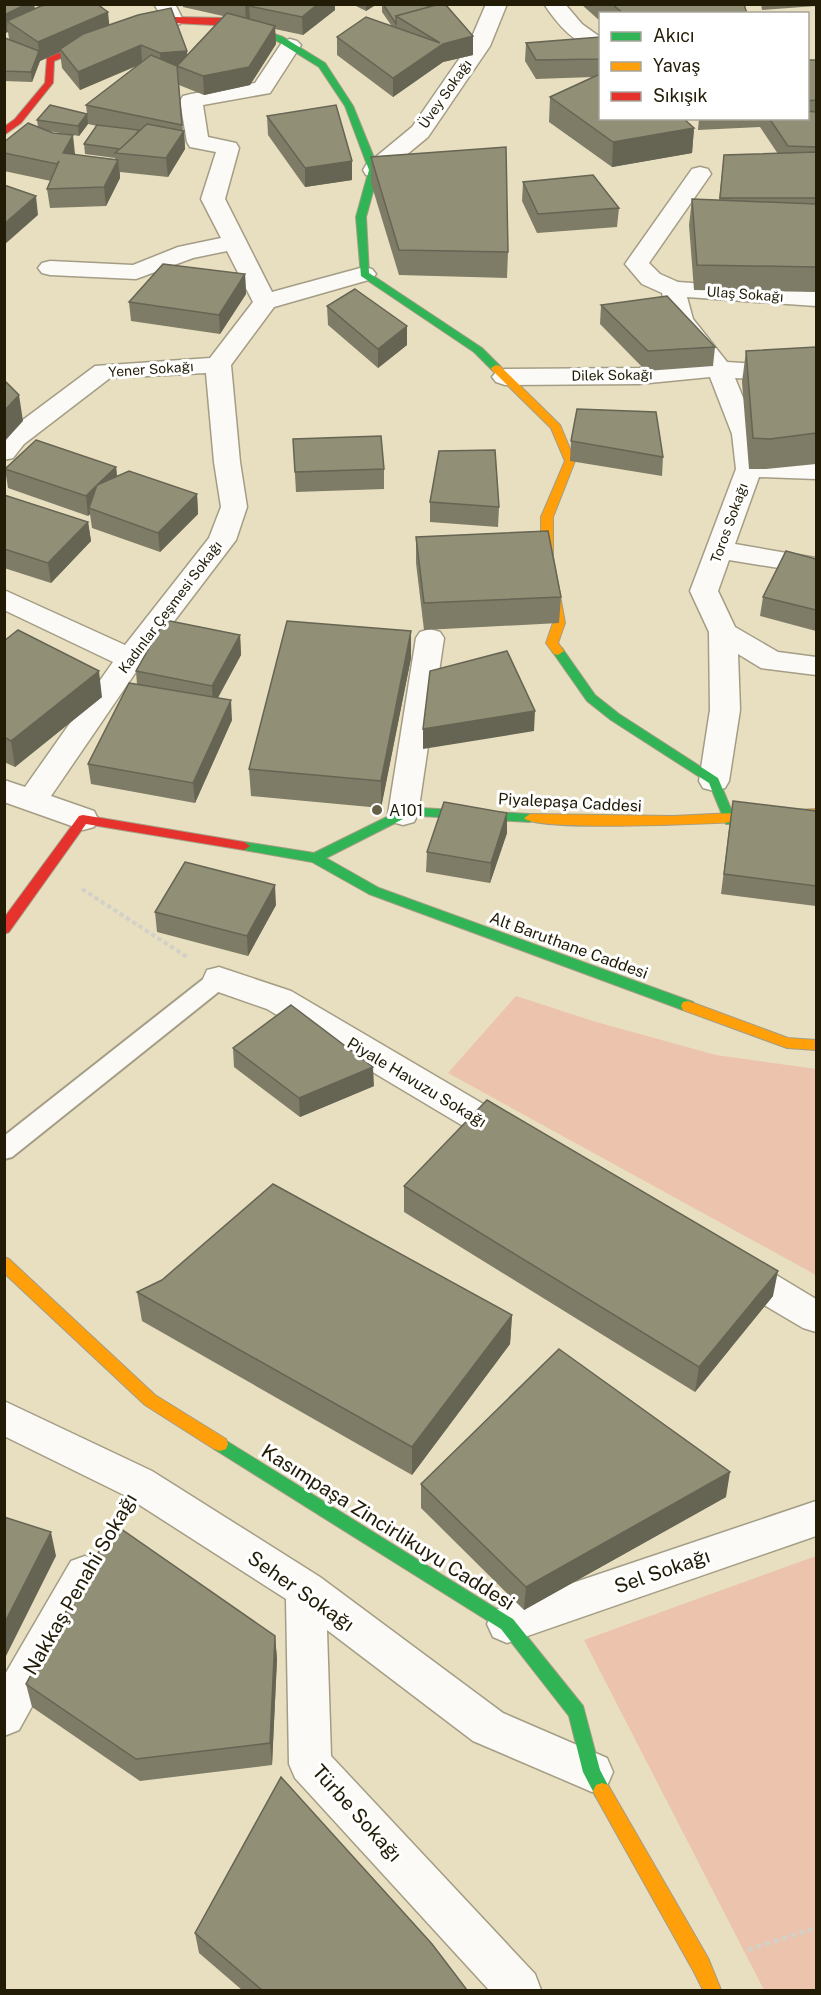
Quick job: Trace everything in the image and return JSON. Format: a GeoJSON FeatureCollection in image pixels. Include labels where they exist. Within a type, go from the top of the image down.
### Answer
{"type":"FeatureCollection","features":[{"type":"Feature","properties":{"kind":"street","name":"Üvey Sokağı"},"geometry":{"type":"LineString","coordinates":[[375,170],[420,132],[470,40],[497,4]]}},
{"type":"Feature","properties":{"kind":"street"},"geometry":{"type":"LineString","coordinates":[[554,4],[564,18],[589,40],[599,44]]}},
{"type":"Feature","properties":{"kind":"street"},"geometry":{"type":"LineString","coordinates":[[4,132],[18,120],[49,83],[50,60],[168,12],[227,21],[280,39],[322,65],[349,106],[375,170],[361,217],[364,274]]}},
{"type":"Feature","properties":{"kind":"street"},"geometry":{"type":"LineString","coordinates":[[265,302],[213,200],[228,148],[198,142],[191,101],[262,88],[290,45]]}},
{"type":"Feature","properties":{"kind":"street"},"geometry":{"type":"LineString","coordinates":[[674,289],[651,279],[637,264],[705,167]]}},
{"type":"Feature","properties":{"kind":"street"},"geometry":{"type":"LineString","coordinates":[[50,268],[136,273],[186,252],[235,242]]}},
{"type":"Feature","properties":{"kind":"street"},"geometry":{"type":"LineString","coordinates":[[218,365],[265,302],[364,274],[478,350],[556,427],[570,461],[547,517],[547,557],[559,623],[552,643],[591,698],[615,717],[714,781],[730,821]]}},
{"type":"Feature","properties":{"kind":"street","name":"Ulaş Sokağı"},"geometry":{"type":"LineString","coordinates":[[674,289],[816,299]]}},
{"type":"Feature","properties":{"kind":"street","name":"Toros Sokağı"},"geometry":{"type":"LineString","coordinates":[[674,289],[681,320],[720,369],[745,434],[749,469],[704,591],[723,632],[726,710],[714,781]]}},
{"type":"Feature","properties":{"kind":"street","name":"Yener Sokağı"},"geometry":{"type":"LineString","coordinates":[[4,453],[15,438],[104,371],[218,365]]}},
{"type":"Feature","properties":{"kind":"street","name":"Kadınlar Çeşmesi Sokağı"},"geometry":{"type":"LineString","coordinates":[[18,795],[130,659],[222,540],[234,507],[227,462],[218,365]]}},
{"type":"Feature","properties":{"kind":"street","name":"Dilek Sokağı"},"geometry":{"type":"LineString","coordinates":[[505,377],[639,376],[720,369],[816,375]]}},
{"type":"Feature","properties":{"kind":"street"},"geometry":{"type":"LineString","coordinates":[[749,469],[816,471]]}},
{"type":"Feature","properties":{"kind":"street"},"geometry":{"type":"LineString","coordinates":[[720,550],[816,566]]}},
{"type":"Feature","properties":{"kind":"street"},"geometry":{"type":"LineString","coordinates":[[4,599],[130,659]]}},
{"type":"Feature","properties":{"kind":"street"},"geometry":{"type":"LineString","coordinates":[[723,632],[771,661],[816,666]]}},
{"type":"Feature","properties":{"kind":"street"},"geometry":{"type":"LineString","coordinates":[[403,814],[430,638]]}},
{"type":"Feature","properties":{"kind":"street"},"geometry":{"type":"LineString","coordinates":[[18,795],[83,819],[315,858]]}},
{"type":"Feature","properties":{"kind":"street","name":"Piyalepaşa Caddesi"},"geometry":{"type":"LineString","coordinates":[[315,858],[403,814],[420,812],[647,822],[730,821],[816,813]]}},
{"type":"Feature","properties":{"kind":"street"},"geometry":{"type":"LineString","coordinates":[[4,929],[83,819]]}},
{"type":"Feature","properties":{"kind":"street","name":"Alt Baruthane Caddesi"},"geometry":{"type":"LineString","coordinates":[[315,858],[374,891],[787,1043],[816,1045]]}},
{"type":"Feature","properties":{"kind":"street","name":"Piyale Havuzu Sokağı"},"geometry":{"type":"LineString","coordinates":[[219,979],[279,1000],[543,1155]]}},
{"type":"Feature","properties":{"kind":"street"},"geometry":{"type":"LineString","coordinates":[[705,1251],[816,1317]]}},
{"type":"Feature","properties":{"kind":"street","name":"Kasımpaşa Zincirlikuyu Caddesi"},"geometry":{"type":"LineString","coordinates":[[4,1263],[150,1400],[507,1624],[577,1712],[592,1772],[701,1965],[712,1990]]}},
{"type":"Feature","properties":{"kind":"street","name":"Seher Sokağı"},"geometry":{"type":"LineString","coordinates":[[4,1417],[138,1483],[306,1590],[488,1727],[592,1772]]}},
{"type":"Feature","properties":{"kind":"street","name":"Sel Sokağı"},"geometry":{"type":"LineString","coordinates":[[507,1624],[816,1519]]}},
{"type":"Feature","properties":{"kind":"street","name":"Nakkaş Penahi Sokağı"},"geometry":{"type":"LineString","coordinates":[[4,1716],[86,1574]]}},
{"type":"Feature","properties":{"kind":"street","name":"Türbe Sokağı"},"geometry":{"type":"LineString","coordinates":[[306,1590],[310,1764],[519,1990]]}},
{"type":"Feature","properties":{"kind":"lane"},"geometry":{"type":"LineString","coordinates":[[4,1150],[219,979]]}},
{"type":"Feature","properties":{"kind":"path"},"geometry":{"type":"LineString","coordinates":[[49,867],[219,979]]}},
{"type":"Feature","properties":{"kind":"path"},"geometry":{"type":"LineString","coordinates":[[701,1965],[816,1928]]}},
{"type":"Feature","properties":{"kind":"shaded area"},"geometry":{"type":"Polygon","coordinates":[[[516,996],[596,1022],[716,1055],[816,1069],[816,1275],[448,1073],[516,996]]]}},
{"type":"Feature","properties":{"kind":"shaded area"},"geometry":{"type":"Polygon","coordinates":[[[816,1556],[816,1990],[764,1990],[584,1640],[816,1556]]]}},
{"type":"Feature","properties":{"kind":"building"},"geometry":{"type":"Polygon","coordinates":[[[4,4],[27,4],[4,15],[4,4]]]}},
{"type":"Feature","properties":{"kind":"building"},"geometry":{"type":"Polygon","coordinates":[[[50,4],[97,4],[108,12],[38,42],[7,21],[50,4]]]}},
{"type":"Feature","properties":{"kind":"building"},"geometry":{"type":"Polygon","coordinates":[[[251,4],[318,4],[302,17],[249,6],[251,4]]]}},
{"type":"Feature","properties":{"kind":"building"},"geometry":{"type":"Polygon","coordinates":[[[383,4],[422,4],[430,7],[396,16],[396,24],[383,4]]]}},
{"type":"Feature","properties":{"kind":"building"},"geometry":{"type":"Polygon","coordinates":[[[445,4],[473,36],[443,44],[393,78],[337,37],[366,17],[440,43],[396,16],[445,4]]]}},
{"type":"Feature","properties":{"kind":"building"},"geometry":{"type":"Polygon","coordinates":[[[612,4],[744,4],[746,12],[622,12],[612,4]]]}},
{"type":"Feature","properties":{"kind":"building"},"geometry":{"type":"Polygon","coordinates":[[[171,8],[187,51],[160,53],[141,45],[78,72],[60,49],[83,34],[138,15],[171,8]]]}},
{"type":"Feature","properties":{"kind":"building"},"geometry":{"type":"Polygon","coordinates":[[[227,13],[275,26],[249,67],[203,76],[177,66],[227,13]]]}},
{"type":"Feature","properties":{"kind":"building"},"geometry":{"type":"Polygon","coordinates":[[[599,37],[599,59],[536,60],[526,43],[599,37]]]}},
{"type":"Feature","properties":{"kind":"building"},"geometry":{"type":"Polygon","coordinates":[[[5,38],[39,51],[31,72],[4,71],[5,38]]]}},
{"type":"Feature","properties":{"kind":"building"},"geometry":{"type":"Polygon","coordinates":[[[151,55],[177,66],[182,125],[86,105],[151,55]]]}},
{"type":"Feature","properties":{"kind":"building"},"geometry":{"type":"Polygon","coordinates":[[[809,60],[816,60],[816,100],[809,101],[809,60]]]}},
{"type":"Feature","properties":{"kind":"building"},"geometry":{"type":"Polygon","coordinates":[[[599,74],[599,120],[685,120],[694,128],[613,142],[550,97],[599,74]]]}},
{"type":"Feature","properties":{"kind":"building"},"geometry":{"type":"Polygon","coordinates":[[[50,105],[87,114],[78,126],[37,120],[50,105]]]}},
{"type":"Feature","properties":{"kind":"building"},"geometry":{"type":"Polygon","coordinates":[[[336,105],[352,161],[305,168],[267,116],[336,105]]]}},
{"type":"Feature","properties":{"kind":"building"},"geometry":{"type":"Polygon","coordinates":[[[809,111],[816,112],[816,147],[788,146],[770,120],[809,120],[809,111]]]}},
{"type":"Feature","properties":{"kind":"building"},"geometry":{"type":"Polygon","coordinates":[[[28,123],[53,133],[73,135],[63,153],[118,160],[104,187],[47,189],[59,161],[57,164],[4,153],[4,142],[28,123]]]}},
{"type":"Feature","properties":{"kind":"building"},"geometry":{"type":"Polygon","coordinates":[[[147,124],[184,131],[166,158],[115,153],[147,124]]]}},
{"type":"Feature","properties":{"kind":"building"},"geometry":{"type":"Polygon","coordinates":[[[97,125],[139,130],[120,149],[84,144],[97,125]]]}},
{"type":"Feature","properties":{"kind":"building"},"geometry":{"type":"Polygon","coordinates":[[[506,147],[508,252],[399,250],[371,157],[506,147]]]}},
{"type":"Feature","properties":{"kind":"building"},"geometry":{"type":"Polygon","coordinates":[[[816,152],[816,198],[720,198],[724,155],[816,152]]]}},
{"type":"Feature","properties":{"kind":"building"},"geometry":{"type":"Polygon","coordinates":[[[593,175],[619,208],[538,214],[523,182],[593,175]]]}},
{"type":"Feature","properties":{"kind":"building"},"geometry":{"type":"Polygon","coordinates":[[[4,185],[36,196],[4,224],[4,185]]]}},
{"type":"Feature","properties":{"kind":"building"},"geometry":{"type":"Polygon","coordinates":[[[692,199],[816,204],[816,267],[697,265],[692,199]]]}},
{"type":"Feature","properties":{"kind":"building"},"geometry":{"type":"Polygon","coordinates":[[[163,264],[245,274],[219,315],[129,302],[163,264]]]}},
{"type":"Feature","properties":{"kind":"building"},"geometry":{"type":"Polygon","coordinates":[[[355,289],[407,326],[378,349],[327,306],[355,289]]]}},
{"type":"Feature","properties":{"kind":"building"},"geometry":{"type":"Polygon","coordinates":[[[667,296],[715,347],[648,351],[601,305],[667,296]]]}},
{"type":"Feature","properties":{"kind":"building"},"geometry":{"type":"Polygon","coordinates":[[[816,347],[816,433],[770,439],[753,438],[746,351],[816,347]]]}},
{"type":"Feature","properties":{"kind":"building"},"geometry":{"type":"Polygon","coordinates":[[[4,380],[19,395],[4,411],[4,380]]]}},
{"type":"Feature","properties":{"kind":"building"},"geometry":{"type":"Polygon","coordinates":[[[577,409],[656,412],[663,457],[571,441],[577,409]]]}},
{"type":"Feature","properties":{"kind":"building"},"geometry":{"type":"Polygon","coordinates":[[[381,436],[384,469],[295,472],[293,439],[381,436]]]}},
{"type":"Feature","properties":{"kind":"building"},"geometry":{"type":"Polygon","coordinates":[[[36,440],[116,467],[86,496],[5,469],[36,440]]]}},
{"type":"Feature","properties":{"kind":"building"},"geometry":{"type":"Polygon","coordinates":[[[495,450],[499,507],[430,502],[439,451],[495,450]]]}},
{"type":"Feature","properties":{"kind":"building"},"geometry":{"type":"Polygon","coordinates":[[[129,471],[197,494],[158,533],[89,508],[97,485],[129,471]]]}},
{"type":"Feature","properties":{"kind":"building"},"geometry":{"type":"Polygon","coordinates":[[[4,495],[88,522],[48,563],[4,549],[4,495]]]}},
{"type":"Feature","properties":{"kind":"building"},"geometry":{"type":"Polygon","coordinates":[[[548,531],[561,597],[424,603],[416,537],[548,531]]]}},
{"type":"Feature","properties":{"kind":"building"},"geometry":{"type":"Polygon","coordinates":[[[786,551],[816,559],[816,610],[763,597],[786,551]]]}},
{"type":"Feature","properties":{"kind":"building"},"geometry":{"type":"Polygon","coordinates":[[[165,620],[240,635],[212,686],[136,671],[165,620]]]}},
{"type":"Feature","properties":{"kind":"building"},"geometry":{"type":"Polygon","coordinates":[[[287,621],[411,631],[381,781],[249,769],[287,621]]]}},
{"type":"Feature","properties":{"kind":"building"},"geometry":{"type":"Polygon","coordinates":[[[18,630],[99,671],[11,741],[4,737],[4,641],[18,630]]]}},
{"type":"Feature","properties":{"kind":"building"},"geometry":{"type":"Polygon","coordinates":[[[507,651],[535,711],[423,729],[430,671],[507,651]]]}},
{"type":"Feature","properties":{"kind":"building"},"geometry":{"type":"Polygon","coordinates":[[[129,683],[231,700],[193,783],[88,764],[129,683]]]}},
{"type":"Feature","properties":{"kind":"building"},"geometry":{"type":"Polygon","coordinates":[[[733,801],[816,811],[816,886],[724,874],[733,801]]]}},
{"type":"Feature","properties":{"kind":"building"},"geometry":{"type":"Polygon","coordinates":[[[444,802],[507,813],[491,863],[427,852],[444,802]]]}},
{"type":"Feature","properties":{"kind":"building"},"geometry":{"type":"Polygon","coordinates":[[[185,862],[275,885],[247,936],[155,912],[185,862]]]}},
{"type":"Feature","properties":{"kind":"building"},"geometry":{"type":"Polygon","coordinates":[[[291,1005],[373,1067],[299,1098],[233,1048],[291,1005]]]}},
{"type":"Feature","properties":{"kind":"building"},"geometry":{"type":"Polygon","coordinates":[[[487,1100],[778,1271],[699,1367],[404,1186],[487,1100]]]}},
{"type":"Feature","properties":{"kind":"building"},"geometry":{"type":"Polygon","coordinates":[[[273,1184],[512,1315],[412,1447],[137,1292],[162,1280],[273,1184]]]}},
{"type":"Feature","properties":{"kind":"building"},"geometry":{"type":"Polygon","coordinates":[[[559,1349],[730,1472],[526,1587],[421,1484],[559,1349]]]}},
{"type":"Feature","properties":{"kind":"building"},"geometry":{"type":"Polygon","coordinates":[[[4,1517],[51,1532],[4,1624],[4,1517]]]}},
{"type":"Feature","properties":{"kind":"building"},"geometry":{"type":"Polygon","coordinates":[[[114,1524],[275,1636],[270,1743],[136,1759],[26,1684],[114,1524]]]}},
{"type":"Feature","properties":{"kind":"building"},"geometry":{"type":"Polygon","coordinates":[[[281,1777],[432,1944],[467,1990],[262,1990],[195,1933],[281,1777]]]}},
{"type":"Feature","properties":{"kind":"traffic: fast"},"geometry":{"type":"LineString","coordinates":[[234,23],[280,39],[322,65],[349,106],[374,170],[361,217],[364,274],[478,350],[496,368]]}},
{"type":"Feature","properties":{"kind":"traffic: fast"},"geometry":{"type":"LineString","coordinates":[[558,651],[591,698],[615,717],[714,781],[730,821]]}},
{"type":"Feature","properties":{"kind":"traffic: fast"},"geometry":{"type":"LineString","coordinates":[[244,846],[315,858],[403,814],[420,812],[530,818]]}},
{"type":"Feature","properties":{"kind":"traffic: fast"},"geometry":{"type":"LineString","coordinates":[[315,858],[374,891],[688,1006]]}},
{"type":"Feature","properties":{"kind":"traffic: fast"},"geometry":{"type":"LineString","coordinates":[[220,1444],[507,1624],[577,1712],[592,1772],[602,1791]]}},
{"type":"Feature","properties":{"kind":"traffic: slow"},"geometry":{"type":"LineString","coordinates":[[496,368],[556,427],[570,461],[547,517],[547,557],[559,623],[552,643],[558,651]]}},
{"type":"Feature","properties":{"kind":"traffic: slow"},"geometry":{"type":"LineString","coordinates":[[530,818],[673,821],[745,819],[816,813]]}},
{"type":"Feature","properties":{"kind":"traffic: slow"},"geometry":{"type":"LineString","coordinates":[[688,1006],[787,1043],[816,1045]]}},
{"type":"Feature","properties":{"kind":"traffic: slow"},"geometry":{"type":"LineString","coordinates":[[4,1263],[150,1400],[220,1444]]}},
{"type":"Feature","properties":{"kind":"traffic: slow"},"geometry":{"type":"LineString","coordinates":[[602,1791],[701,1965],[712,1990]]}},
{"type":"Feature","properties":{"kind":"traffic: jam"},"geometry":{"type":"LineString","coordinates":[[4,132],[18,121],[49,83],[50,60],[115,33],[173,20],[234,23]]}},
{"type":"Feature","properties":{"kind":"traffic: jam"},"geometry":{"type":"LineString","coordinates":[[4,929],[83,819],[244,846]]}},
{"type":"Feature","properties":{"kind":"place","name":"A101"},"geometry":{"type":"Point","coordinates":[377,810]}}]}
